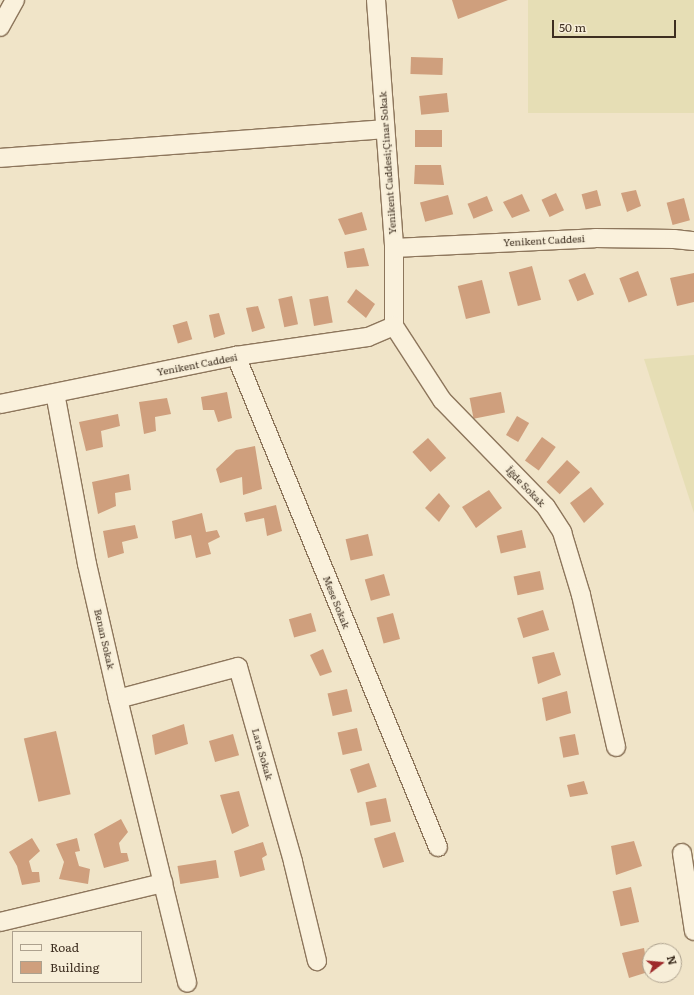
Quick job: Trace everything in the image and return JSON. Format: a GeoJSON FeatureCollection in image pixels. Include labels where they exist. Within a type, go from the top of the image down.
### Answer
{"type":"FeatureCollection","features":[{"type":"Feature","properties":{"kind":"street"},"geometry":{"type":"LineString","coordinates":[[0,27],[15,0]]}},
{"type":"Feature","properties":{"kind":"street","name":"Yenikent Caddesi;Çinar Sokak"},"geometry":{"type":"LineString","coordinates":[[376,0],[384,129],[394,248],[394,326]]}},
{"type":"Feature","properties":{"kind":"street"},"geometry":{"type":"LineString","coordinates":[[0,158],[384,129]]}},
{"type":"Feature","properties":{"kind":"street","name":"Yenikent Caddesi"},"geometry":{"type":"LineString","coordinates":[[394,248],[595,238],[674,239],[694,241]]}},
{"type":"Feature","properties":{"kind":"street","name":"Yenikent Caddesi"},"geometry":{"type":"LineString","coordinates":[[0,404],[236,356],[368,337],[394,326]]}},
{"type":"Feature","properties":{"kind":"street","name":"İĝde Sokak"},"geometry":{"type":"LineString","coordinates":[[394,326],[442,400],[546,507],[562,532],[581,595],[616,747]]}},
{"type":"Feature","properties":{"kind":"street","name":"Mese Sokak"},"geometry":{"type":"LineString","coordinates":[[236,356],[438,847]]}},
{"type":"Feature","properties":{"kind":"street","name":"Benan Sokak"},"geometry":{"type":"LineString","coordinates":[[55,393],[87,564],[187,983]]}},
{"type":"Feature","properties":{"kind":"street","name":"Lara Sokak"},"geometry":{"type":"LineString","coordinates":[[118,699],[238,667],[293,862],[317,961]]}},
{"type":"Feature","properties":{"kind":"street"},"geometry":{"type":"LineString","coordinates":[[682,853],[694,931]]}},
{"type":"Feature","properties":{"kind":"street"},"geometry":{"type":"LineString","coordinates":[[0,922],[163,883]]}},
{"type":"Feature","properties":{"kind":"shaded area"},"geometry":{"type":"Polygon","coordinates":[[[528,0],[694,0],[694,113],[528,113],[528,0]]]}},
{"type":"Feature","properties":{"kind":"shaded area"},"geometry":{"type":"Polygon","coordinates":[[[694,355],[694,513],[644,359],[694,355]]]}},
{"type":"Feature","properties":{"kind":"building"},"geometry":{"type":"Polygon","coordinates":[[[452,0],[508,0],[458,19],[452,0]]]}},
{"type":"Feature","properties":{"kind":"building"},"geometry":{"type":"Polygon","coordinates":[[[411,57],[443,58],[442,75],[410,74],[411,57]]]}},
{"type":"Feature","properties":{"kind":"building"},"geometry":{"type":"Polygon","coordinates":[[[447,93],[449,112],[421,115],[419,96],[447,93]]]}},
{"type":"Feature","properties":{"kind":"building"},"geometry":{"type":"Polygon","coordinates":[[[415,130],[442,130],[442,147],[415,147],[415,130]]]}},
{"type":"Feature","properties":{"kind":"building"},"geometry":{"type":"Polygon","coordinates":[[[415,165],[441,165],[444,185],[414,184],[415,165]]]}},
{"type":"Feature","properties":{"kind":"building"},"geometry":{"type":"Polygon","coordinates":[[[597,190],[601,205],[586,210],[582,194],[597,190]]]}},
{"type":"Feature","properties":{"kind":"building"},"geometry":{"type":"Polygon","coordinates":[[[636,190],[641,206],[627,212],[621,193],[636,190]]]}},
{"type":"Feature","properties":{"kind":"building"},"geometry":{"type":"Polygon","coordinates":[[[556,193],[564,210],[550,217],[541,200],[556,193]]]}},
{"type":"Feature","properties":{"kind":"building"},"geometry":{"type":"Polygon","coordinates":[[[522,194],[530,211],[512,218],[503,202],[522,194]]]}},
{"type":"Feature","properties":{"kind":"building"},"geometry":{"type":"Polygon","coordinates":[[[448,195],[453,214],[425,222],[420,203],[448,195]]]}},
{"type":"Feature","properties":{"kind":"building"},"geometry":{"type":"Polygon","coordinates":[[[487,196],[493,211],[474,219],[468,204],[487,196]]]}},
{"type":"Feature","properties":{"kind":"building"},"geometry":{"type":"Polygon","coordinates":[[[684,198],[690,220],[673,225],[667,203],[684,198]]]}},
{"type":"Feature","properties":{"kind":"building"},"geometry":{"type":"Polygon","coordinates":[[[362,212],[367,230],[345,235],[338,219],[362,212]]]}},
{"type":"Feature","properties":{"kind":"building"},"geometry":{"type":"Polygon","coordinates":[[[364,248],[369,266],[347,268],[344,252],[364,248]]]}},
{"type":"Feature","properties":{"kind":"building"},"geometry":{"type":"Polygon","coordinates":[[[532,266],[541,300],[518,306],[509,272],[532,266]]]}},
{"type":"Feature","properties":{"kind":"building"},"geometry":{"type":"Polygon","coordinates":[[[638,271],[647,295],[629,302],[619,278],[638,271]]]}},
{"type":"Feature","properties":{"kind":"building"},"geometry":{"type":"Polygon","coordinates":[[[585,273],[594,294],[577,301],[568,280],[585,273]]]}},
{"type":"Feature","properties":{"kind":"building"},"geometry":{"type":"Polygon","coordinates":[[[694,273],[694,302],[677,306],[670,278],[694,273]]]}},
{"type":"Feature","properties":{"kind":"building"},"geometry":{"type":"Polygon","coordinates":[[[482,280],[490,313],[466,319],[458,286],[482,280]]]}},
{"type":"Feature","properties":{"kind":"building"},"geometry":{"type":"Polygon","coordinates":[[[356,289],[375,304],[366,318],[347,302],[356,289]]]}},
{"type":"Feature","properties":{"kind":"building"},"geometry":{"type":"Polygon","coordinates":[[[292,296],[298,324],[284,327],[278,299],[292,296]]]}},
{"type":"Feature","properties":{"kind":"building"},"geometry":{"type":"Polygon","coordinates":[[[328,296],[333,323],[314,326],[309,299],[328,296]]]}},
{"type":"Feature","properties":{"kind":"building"},"geometry":{"type":"Polygon","coordinates":[[[258,306],[265,328],[252,332],[246,308],[258,306]]]}},
{"type":"Feature","properties":{"kind":"building"},"geometry":{"type":"Polygon","coordinates":[[[219,313],[225,334],[214,338],[209,315],[219,313]]]}},
{"type":"Feature","properties":{"kind":"building"},"geometry":{"type":"Polygon","coordinates":[[[187,321],[192,339],[178,343],[173,325],[187,321]]]}},
{"type":"Feature","properties":{"kind":"building"},"geometry":{"type":"Polygon","coordinates":[[[227,392],[232,418],[218,422],[214,410],[203,410],[201,397],[227,392]]]}},
{"type":"Feature","properties":{"kind":"building"},"geometry":{"type":"Polygon","coordinates":[[[501,392],[505,413],[474,419],[470,398],[501,392]]]}},
{"type":"Feature","properties":{"kind":"building"},"geometry":{"type":"Polygon","coordinates":[[[167,398],[171,414],[155,417],[156,431],[144,434],[139,402],[167,398]]]}},
{"type":"Feature","properties":{"kind":"building"},"geometry":{"type":"Polygon","coordinates":[[[118,414],[120,426],[101,431],[103,447],[86,451],[79,422],[118,414]]]}},
{"type":"Feature","properties":{"kind":"building"},"geometry":{"type":"Polygon","coordinates":[[[517,416],[529,423],[518,442],[506,435],[517,416]]]}},
{"type":"Feature","properties":{"kind":"building"},"geometry":{"type":"Polygon","coordinates":[[[542,437],[556,447],[539,470],[525,460],[542,437]]]}},
{"type":"Feature","properties":{"kind":"building"},"geometry":{"type":"Polygon","coordinates":[[[428,438],[446,458],[430,472],[412,452],[428,438]]]}},
{"type":"Feature","properties":{"kind":"building"},"geometry":{"type":"Polygon","coordinates":[[[255,446],[262,489],[243,495],[242,477],[220,483],[216,469],[236,450],[255,446]]]}},
{"type":"Feature","properties":{"kind":"building"},"geometry":{"type":"Polygon","coordinates":[[[567,460],[580,472],[560,494],[547,482],[567,460]]]}},
{"type":"Feature","properties":{"kind":"building"},"geometry":{"type":"Polygon","coordinates":[[[129,474],[131,490],[115,493],[116,506],[98,514],[92,482],[129,474]]]}},
{"type":"Feature","properties":{"kind":"building"},"geometry":{"type":"Polygon","coordinates":[[[591,487],[604,504],[584,523],[570,503],[591,487]]]}},
{"type":"Feature","properties":{"kind":"building"},"geometry":{"type":"Polygon","coordinates":[[[489,490],[502,508],[476,528],[462,507],[489,490]]]}},
{"type":"Feature","properties":{"kind":"building"},"geometry":{"type":"Polygon","coordinates":[[[439,493],[450,506],[439,522],[425,508],[439,493]]]}},
{"type":"Feature","properties":{"kind":"building"},"geometry":{"type":"Polygon","coordinates":[[[276,505],[282,531],[267,536],[264,518],[246,522],[244,513],[276,505]]]}},
{"type":"Feature","properties":{"kind":"building"},"geometry":{"type":"Polygon","coordinates":[[[202,513],[206,532],[217,530],[220,537],[208,543],[211,554],[196,558],[191,535],[175,539],[172,521],[202,513]]]}},
{"type":"Feature","properties":{"kind":"building"},"geometry":{"type":"Polygon","coordinates":[[[135,525],[138,538],[122,542],[124,553],[108,558],[103,531],[135,525]]]}},
{"type":"Feature","properties":{"kind":"building"},"geometry":{"type":"Polygon","coordinates":[[[522,530],[526,548],[501,553],[497,536],[522,530]]]}},
{"type":"Feature","properties":{"kind":"building"},"geometry":{"type":"Polygon","coordinates":[[[368,534],[373,555],[351,561],[346,539],[368,534]]]}},
{"type":"Feature","properties":{"kind":"building"},"geometry":{"type":"Polygon","coordinates":[[[540,571],[544,590],[518,595],[514,577],[540,571]]]}},
{"type":"Feature","properties":{"kind":"building"},"geometry":{"type":"Polygon","coordinates":[[[384,574],[390,595],[371,601],[365,580],[384,574]]]}},
{"type":"Feature","properties":{"kind":"building"},"geometry":{"type":"Polygon","coordinates":[[[543,610],[549,630],[523,638],[517,618],[543,610]]]}},
{"type":"Feature","properties":{"kind":"building"},"geometry":{"type":"Polygon","coordinates":[[[311,613],[316,631],[294,638],[289,619],[311,613]]]}},
{"type":"Feature","properties":{"kind":"building"},"geometry":{"type":"Polygon","coordinates":[[[393,613],[400,639],[384,643],[377,617],[393,613]]]}},
{"type":"Feature","properties":{"kind":"building"},"geometry":{"type":"Polygon","coordinates":[[[323,649],[332,672],[320,676],[310,655],[323,649]]]}},
{"type":"Feature","properties":{"kind":"building"},"geometry":{"type":"Polygon","coordinates":[[[554,652],[561,675],[538,684],[532,657],[554,652]]]}},
{"type":"Feature","properties":{"kind":"building"},"geometry":{"type":"Polygon","coordinates":[[[347,689],[352,711],[333,716],[328,693],[347,689]]]}},
{"type":"Feature","properties":{"kind":"building"},"geometry":{"type":"Polygon","coordinates":[[[567,691],[571,713],[546,721],[542,698],[567,691]]]}},
{"type":"Feature","properties":{"kind":"building"},"geometry":{"type":"Polygon","coordinates":[[[184,724],[188,744],[155,755],[152,735],[184,724]]]}},
{"type":"Feature","properties":{"kind":"building"},"geometry":{"type":"Polygon","coordinates":[[[357,728],[362,750],[343,755],[338,732],[357,728]]]}},
{"type":"Feature","properties":{"kind":"building"},"geometry":{"type":"Polygon","coordinates":[[[56,731],[71,794],[38,802],[24,738],[56,731]]]}},
{"type":"Feature","properties":{"kind":"building"},"geometry":{"type":"Polygon","coordinates":[[[233,734],[239,755],[215,762],[209,741],[233,734]]]}},
{"type":"Feature","properties":{"kind":"building"},"geometry":{"type":"Polygon","coordinates":[[[575,734],[579,755],[563,758],[559,737],[575,734]]]}},
{"type":"Feature","properties":{"kind":"building"},"geometry":{"type":"Polygon","coordinates":[[[369,763],[377,787],[358,793],[350,769],[369,763]]]}},
{"type":"Feature","properties":{"kind":"building"},"geometry":{"type":"Polygon","coordinates":[[[584,781],[588,794],[570,797],[567,785],[584,781]]]}},
{"type":"Feature","properties":{"kind":"building"},"geometry":{"type":"Polygon","coordinates":[[[239,791],[249,826],[232,834],[220,795],[239,791]]]}},
{"type":"Feature","properties":{"kind":"building"},"geometry":{"type":"Polygon","coordinates":[[[386,798],[391,821],[370,826],[365,802],[386,798]]]}},
{"type":"Feature","properties":{"kind":"building"},"geometry":{"type":"Polygon","coordinates":[[[121,819],[128,832],[119,843],[121,853],[127,853],[129,861],[104,868],[94,834],[121,819]]]}},
{"type":"Feature","properties":{"kind":"building"},"geometry":{"type":"Polygon","coordinates":[[[395,832],[404,862],[383,868],[374,838],[395,832]]]}},
{"type":"Feature","properties":{"kind":"building"},"geometry":{"type":"Polygon","coordinates":[[[32,838],[40,851],[29,861],[32,872],[39,872],[40,882],[22,885],[17,866],[9,852],[32,838]]]}},
{"type":"Feature","properties":{"kind":"building"},"geometry":{"type":"Polygon","coordinates":[[[77,838],[80,851],[75,852],[79,866],[90,869],[88,884],[59,879],[64,862],[56,844],[77,838]]]}},
{"type":"Feature","properties":{"kind":"building"},"geometry":{"type":"Polygon","coordinates":[[[634,841],[642,866],[616,875],[611,846],[634,841]]]}},
{"type":"Feature","properties":{"kind":"building"},"geometry":{"type":"Polygon","coordinates":[[[263,842],[267,855],[262,858],[265,870],[240,877],[234,851],[263,842]]]}},
{"type":"Feature","properties":{"kind":"building"},"geometry":{"type":"Polygon","coordinates":[[[216,860],[219,878],[180,884],[177,866],[216,860]]]}},
{"type":"Feature","properties":{"kind":"building"},"geometry":{"type":"Polygon","coordinates":[[[631,887],[639,922],[621,926],[612,891],[631,887]]]}},
{"type":"Feature","properties":{"kind":"building"},"geometry":{"type":"Polygon","coordinates":[[[642,948],[642,974],[629,978],[622,953],[642,948]]]}}]}
